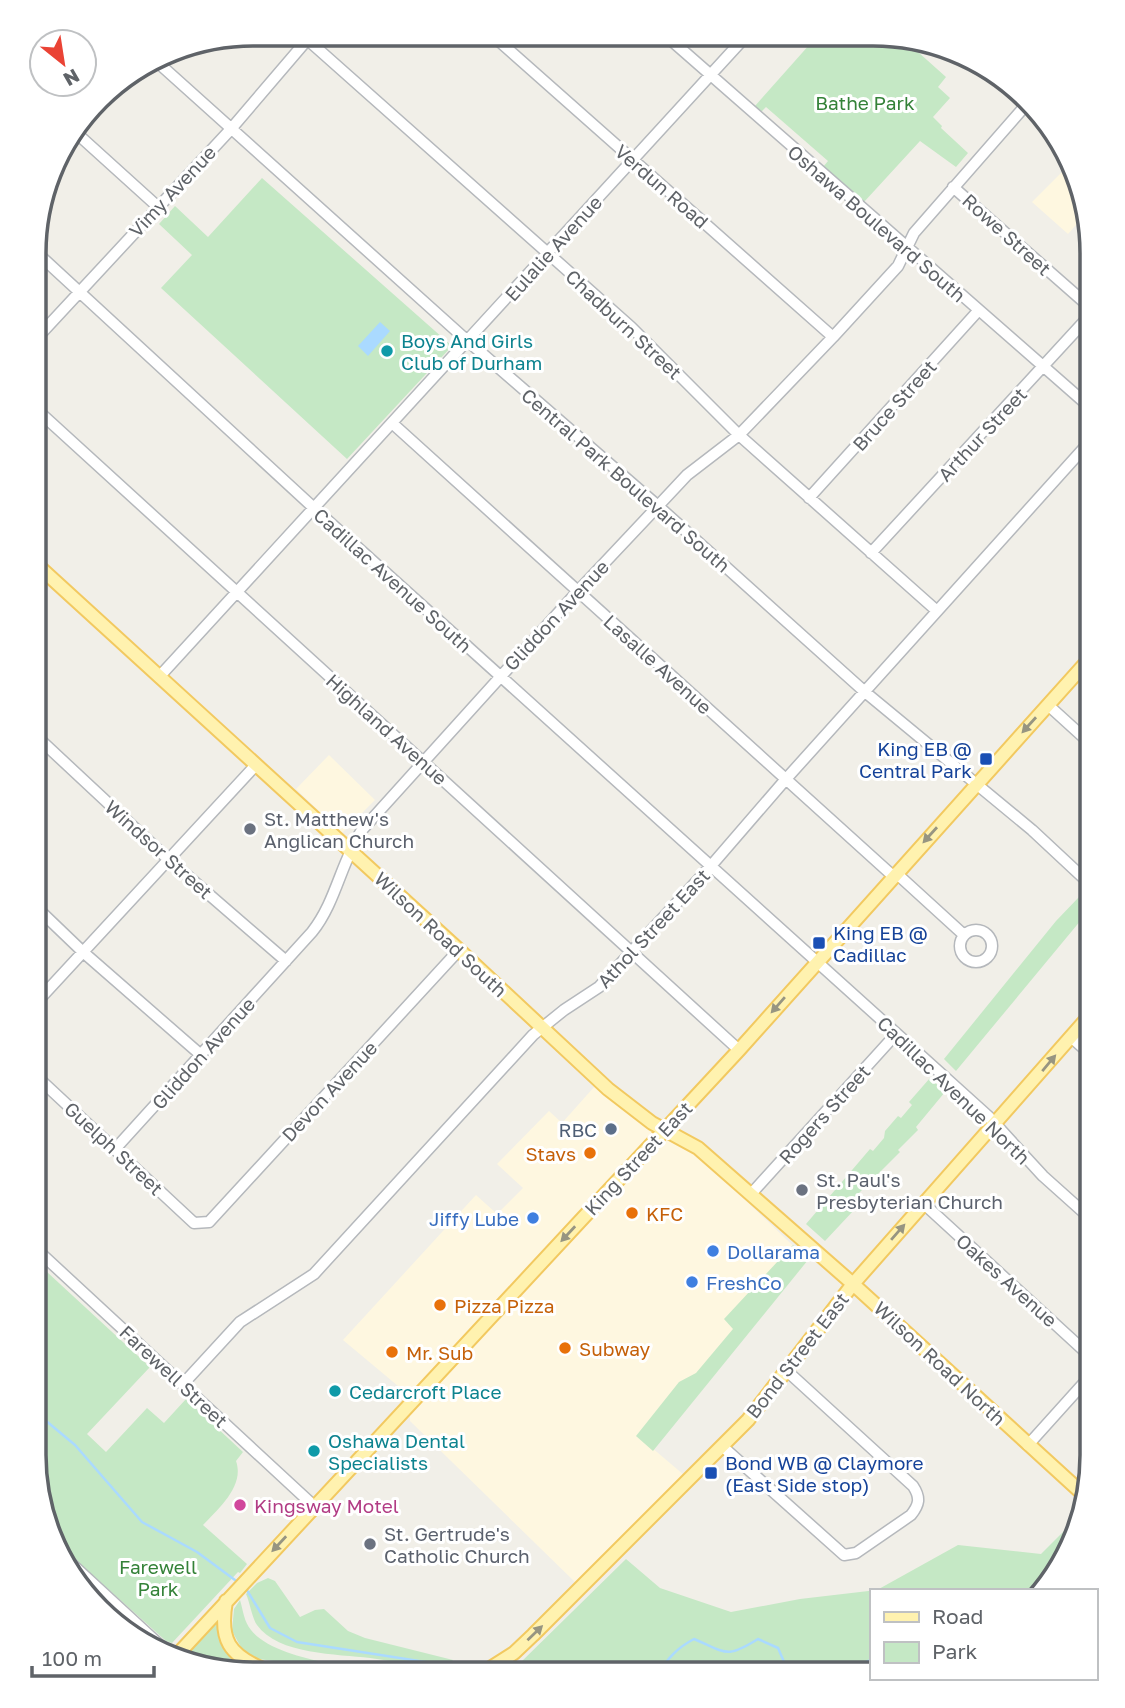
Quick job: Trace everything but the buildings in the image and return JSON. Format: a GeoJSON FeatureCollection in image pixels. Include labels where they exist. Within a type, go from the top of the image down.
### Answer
{"type":"FeatureCollection","features":[{"type":"Feature","properties":{"kind":"main road","name":"Wilson Road South"},"geometry":{"type":"LineString","coordinates":[[45,572],[618,1097],[664,1130]]}},
{"type":"Feature","properties":{"kind":"main road","name":"King Street East"},"geometry":{"type":"LineString","coordinates":[[182,1650],[739,1050],[1080,670]]}},
{"type":"Feature","properties":{"kind":"main road","name":"Bond Street East"},"geometry":{"type":"LineString","coordinates":[[500,1662],[533,1635],[748,1420],[853,1284],[1079,1027]]}},
{"type":"Feature","properties":{"kind":"main road","name":"Wilson Road North"},"geometry":{"type":"LineString","coordinates":[[664,1130],[698,1148],[751,1194],[1077,1489]]}},
{"type":"Feature","properties":{"kind":"main road"},"geometry":{"type":"LineString","coordinates":[[229,1597],[222,1622],[236,1654],[246,1662]]}},
{"type":"Feature","properties":{"kind":"street","name":"Vimy Avenue"},"geometry":{"type":"LineString","coordinates":[[45,329],[231,129],[296,46]]}},
{"type":"Feature","properties":{"kind":"street","name":"Chadburn Street"},"geometry":{"type":"LineString","coordinates":[[315,46],[631,327],[739,435],[937,611]]}},
{"type":"Feature","properties":{"kind":"street","name":"Verdun Road"},"geometry":{"type":"LineString","coordinates":[[504,46],[833,337]]}},
{"type":"Feature","properties":{"kind":"street","name":"Oshawa Boulevard South"},"geometry":{"type":"LineString","coordinates":[[677,46],[1080,398]]}},
{"type":"Feature","properties":{"kind":"street","name":"Eulalie Avenue"},"geometry":{"type":"LineString","coordinates":[[159,677],[737,46]]}},
{"type":"Feature","properties":{"kind":"street","name":"Central Park Boulevard South"},"geometry":{"type":"LineString","coordinates":[[162,66],[468,342],[658,506],[866,692],[1032,830],[1079,875]]}},
{"type":"Feature","properties":{"kind":"street","name":"Gliddon Avenue"},"geometry":{"type":"LineString","coordinates":[[116,1148],[321,920],[362,830],[687,475],[739,435],[833,337],[898,266],[914,233],[1022,109]]}},
{"type":"Feature","properties":{"kind":"street"},"geometry":{"type":"LineString","coordinates":[[80,137],[157,206]]}},
{"type":"Feature","properties":{"kind":"street","name":"Rowe Street"},"geometry":{"type":"LineString","coordinates":[[953,187],[1080,300]]}},
{"type":"Feature","properties":{"kind":"street","name":"Cadillac Avenue South"},"geometry":{"type":"LineString","coordinates":[[45,260],[500,677],[817,961]]}},
{"type":"Feature","properties":{"kind":"street","name":"Bruce Street"},"geometry":{"type":"LineString","coordinates":[[809,498],[978,311]]}},
{"type":"Feature","properties":{"kind":"street","name":"Arthur Street"},"geometry":{"type":"LineString","coordinates":[[871,553],[1080,325]]}},
{"type":"Feature","properties":{"kind":"street","name":"Highland Avenue"},"geometry":{"type":"LineString","coordinates":[[45,417],[739,1050]]}},
{"type":"Feature","properties":{"kind":"street","name":"Lasalle Avenue"},"geometry":{"type":"LineString","coordinates":[[392,423],[786,779],[964,935]]}},
{"type":"Feature","properties":{"kind":"street","name":"Athol Street East"},"geometry":{"type":"LineString","coordinates":[[183,1384],[240,1322],[314,1274],[542,1027],[592,994],[710,867],[1080,452]]}},
{"type":"Feature","properties":{"kind":"street"},"geometry":{"type":"LineString","coordinates":[[1048,705],[1080,734]]}},
{"type":"Feature","properties":{"kind":"street","name":"Windsor Street"},"geometry":{"type":"LineString","coordinates":[[45,744],[168,859],[286,961]]}},
{"type":"Feature","properties":{"kind":"street"},"geometry":{"type":"LineString","coordinates":[[45,993],[255,766]]}},
{"type":"Feature","properties":{"kind":"street"},"geometry":{"type":"LineString","coordinates":[[45,916],[201,1055]]}},
{"type":"Feature","properties":{"kind":"street","name":"Devon Avenue"},"geometry":{"type":"LineString","coordinates":[[194,1223],[209,1222],[459,950]]}},
{"type":"Feature","properties":{"kind":"street","name":"Cadillac Avenue North"},"geometry":{"type":"LineString","coordinates":[[817,961],[995,1125],[1043,1176],[1079,1208]]}},
{"type":"Feature","properties":{"kind":"street","name":"Rogers Street"},"geometry":{"type":"LineString","coordinates":[[751,1194],[896,1034]]}},
{"type":"Feature","properties":{"kind":"street"},"geometry":{"type":"LineString","coordinates":[[1071,1037],[1079,1045]]}},
{"type":"Feature","properties":{"kind":"street","name":"Guelph Street"},"geometry":{"type":"LineString","coordinates":[[45,1084],[194,1223]]}},
{"type":"Feature","properties":{"kind":"street","name":"Oakes Avenue"},"geometry":{"type":"LineString","coordinates":[[923,1203],[1079,1346]]}},
{"type":"Feature","properties":{"kind":"street","name":"Farewell Street"},"geometry":{"type":"LineString","coordinates":[[45,1257],[314,1506]]}},
{"type":"Feature","properties":{"kind":"street"},"geometry":{"type":"LineString","coordinates":[[722,1446],[844,1555],[856,1553],[911,1515],[919,1499],[913,1486],[787,1371]]}},
{"type":"Feature","properties":{"kind":"street"},"geometry":{"type":"LineString","coordinates":[[1028,1445],[1079,1389]]}},
{"type":"Feature","properties":{"kind":"street"},"geometry":{"type":"LineString","coordinates":[[92,1587],[145,1632]]}},
{"type":"Feature","properties":{"kind":"shaded area"},"geometry":{"type":"Polygon","coordinates":[[[1063,171],[1078,223],[1068,234],[1032,202],[1063,171]]]}},
{"type":"Feature","properties":{"kind":"shaded area"},"geometry":{"type":"Polygon","coordinates":[[[329,755],[375,800],[342,833],[296,789],[329,755]]]}},
{"type":"Feature","properties":{"kind":"shaded area"},"geometry":{"type":"Polygon","coordinates":[[[595,1086],[692,1149],[808,1260],[651,1447],[684,1475],[577,1584],[410,1421],[410,1396],[343,1340],[476,1195],[497,1214],[523,1188],[497,1164],[549,1111],[562,1123],[595,1086]]]}},
{"type":"Feature","properties":{"kind":"green space","name":"Bathe Park"},"geometry":{"type":"Polygon","coordinates":[[[808,46],[900,47],[917,51],[946,77],[938,87],[950,98],[933,117],[968,153],[956,167],[920,141],[864,202],[823,167],[828,161],[766,107],[761,112],[755,106],[808,46]]]}},
{"type":"Feature","properties":{"kind":"green space"},"geometry":{"type":"Polygon","coordinates":[[[262,178],[452,346],[347,459],[161,288],[192,255],[159,224],[175,206],[208,237],[262,178]]]}},
{"type":"Feature","properties":{"kind":"green space"},"geometry":{"type":"Polygon","coordinates":[[[1079,897],[1079,922],[956,1071],[944,1059],[1056,921],[1079,897]]]}},
{"type":"Feature","properties":{"kind":"green space"},"geometry":{"type":"Polygon","coordinates":[[[930,1078],[945,1092],[916,1127],[918,1130],[898,1150],[900,1152],[848,1204],[854,1210],[825,1241],[806,1224],[870,1149],[873,1151],[884,1138],[885,1131],[898,1116],[901,1118],[912,1105],[909,1102],[930,1078]]]}},
{"type":"Feature","properties":{"kind":"green space"},"geometry":{"type":"Polygon","coordinates":[[[793,1245],[808,1260],[653,1451],[636,1436],[679,1382],[696,1373],[733,1329],[724,1319],[793,1245]]]}},
{"type":"Feature","properties":{"kind":"green space","name":"Farewell Park"},"geometry":{"type":"Polygon","coordinates":[[[45,1270],[150,1367],[87,1434],[106,1452],[147,1408],[164,1423],[186,1399],[243,1452],[236,1461],[237,1479],[229,1496],[203,1525],[247,1564],[172,1643],[166,1641],[72,1556],[61,1535],[49,1496],[45,1456],[45,1270]]]}},
{"type":"Feature","properties":{"kind":"green space"},"geometry":{"type":"Polygon","coordinates":[[[1066,1529],[1045,1571],[1030,1589],[879,1589],[958,1545],[1041,1554],[1066,1529]]]}},
{"type":"Feature","properties":{"kind":"green space"},"geometry":{"type":"Polygon","coordinates":[[[626,1559],[660,1588],[731,1612],[800,1599],[870,1591],[870,1662],[521,1662],[626,1559]]]}},
{"type":"Feature","properties":{"kind":"green space"},"geometry":{"type":"Polygon","coordinates":[[[268,1578],[275,1581],[300,1617],[324,1609],[348,1631],[365,1638],[453,1660],[402,1662],[294,1648],[267,1635],[257,1625],[246,1594],[257,1583],[268,1578]]]}},
{"type":"Feature","properties":{"kind":"green space"},"geometry":{"type":"Polygon","coordinates":[[[240,1600],[245,1620],[251,1630],[264,1641],[282,1650],[324,1662],[282,1662],[251,1658],[243,1651],[232,1631],[234,1609],[240,1600]]]}},
{"type":"Feature","properties":{"kind":"green space"},"geometry":{"type":"Polygon","coordinates":[[[217,1623],[229,1654],[237,1661],[225,1661],[188,1652],[217,1623]]]}},
{"type":"Feature","properties":{"kind":"water"},"geometry":{"type":"Polygon","coordinates":[[[380,322],[390,331],[368,356],[358,346],[380,322]]]}},
{"type":"Feature","properties":{"kind":"waterway"},"geometry":{"type":"LineString","coordinates":[[45,1420],[75,1445],[142,1522],[197,1552],[239,1583]]}},
{"type":"Feature","properties":{"kind":"waterway"},"geometry":{"type":"LineString","coordinates":[[245,1587],[270,1628],[297,1642],[425,1662]]}},
{"type":"Feature","properties":{"kind":"waterway"},"geometry":{"type":"LineString","coordinates":[[666,1662],[694,1639],[726,1652],[739,1649],[758,1639],[778,1648],[784,1662]]}},
{"type":"Feature","properties":{"kind":"waterway"},"geometry":{"type":"LineString","coordinates":[[866,1662],[870,1660]]}},
{"type":"Feature","properties":{"kind":"place","name":"Boys And Girls Club of Durham"},"geometry":{"type":"Point","coordinates":[387,351]}},
{"type":"Feature","properties":{"kind":"place","name":"King EB @ Central Park"},"geometry":{"type":"Point","coordinates":[986,759]}},
{"type":"Feature","properties":{"kind":"place","name":"St. Matthew's Anglican Church"},"geometry":{"type":"Point","coordinates":[250,829]}},
{"type":"Feature","properties":{"kind":"place","name":"King EB @ Cadillac"},"geometry":{"type":"Point","coordinates":[819,943]}},
{"type":"Feature","properties":{"kind":"place","name":"RBC"},"geometry":{"type":"Point","coordinates":[611,1129]}},
{"type":"Feature","properties":{"kind":"place","name":"Stavs"},"geometry":{"type":"Point","coordinates":[590,1153]}},
{"type":"Feature","properties":{"kind":"place","name":"St. Paul's Presbyterian Church"},"geometry":{"type":"Point","coordinates":[802,1190]}},
{"type":"Feature","properties":{"kind":"place","name":"KFC"},"geometry":{"type":"Point","coordinates":[632,1213]}},
{"type":"Feature","properties":{"kind":"place","name":"Jiffy Lube"},"geometry":{"type":"Point","coordinates":[533,1218]}},
{"type":"Feature","properties":{"kind":"place","name":"Dollarama"},"geometry":{"type":"Point","coordinates":[713,1251]}},
{"type":"Feature","properties":{"kind":"place","name":"FreshCo"},"geometry":{"type":"Point","coordinates":[692,1282]}},
{"type":"Feature","properties":{"kind":"place","name":"Pizza Pizza"},"geometry":{"type":"Point","coordinates":[440,1305]}},
{"type":"Feature","properties":{"kind":"place","name":"Subway"},"geometry":{"type":"Point","coordinates":[565,1348]}},
{"type":"Feature","properties":{"kind":"place","name":"Mr. Sub"},"geometry":{"type":"Point","coordinates":[392,1352]}},
{"type":"Feature","properties":{"kind":"place","name":"Cedarcroft Place"},"geometry":{"type":"Point","coordinates":[335,1391]}},
{"type":"Feature","properties":{"kind":"place","name":"Oshawa Dental Specialists"},"geometry":{"type":"Point","coordinates":[314,1451]}},
{"type":"Feature","properties":{"kind":"place","name":"Bond WB @ Claymore (East Side stop)"},"geometry":{"type":"Point","coordinates":[711,1473]}},
{"type":"Feature","properties":{"kind":"place","name":"Kingsway Motel"},"geometry":{"type":"Point","coordinates":[240,1505]}},
{"type":"Feature","properties":{"kind":"place","name":"St. Gertrude's Catholic Church"},"geometry":{"type":"Point","coordinates":[370,1544]}}]}
